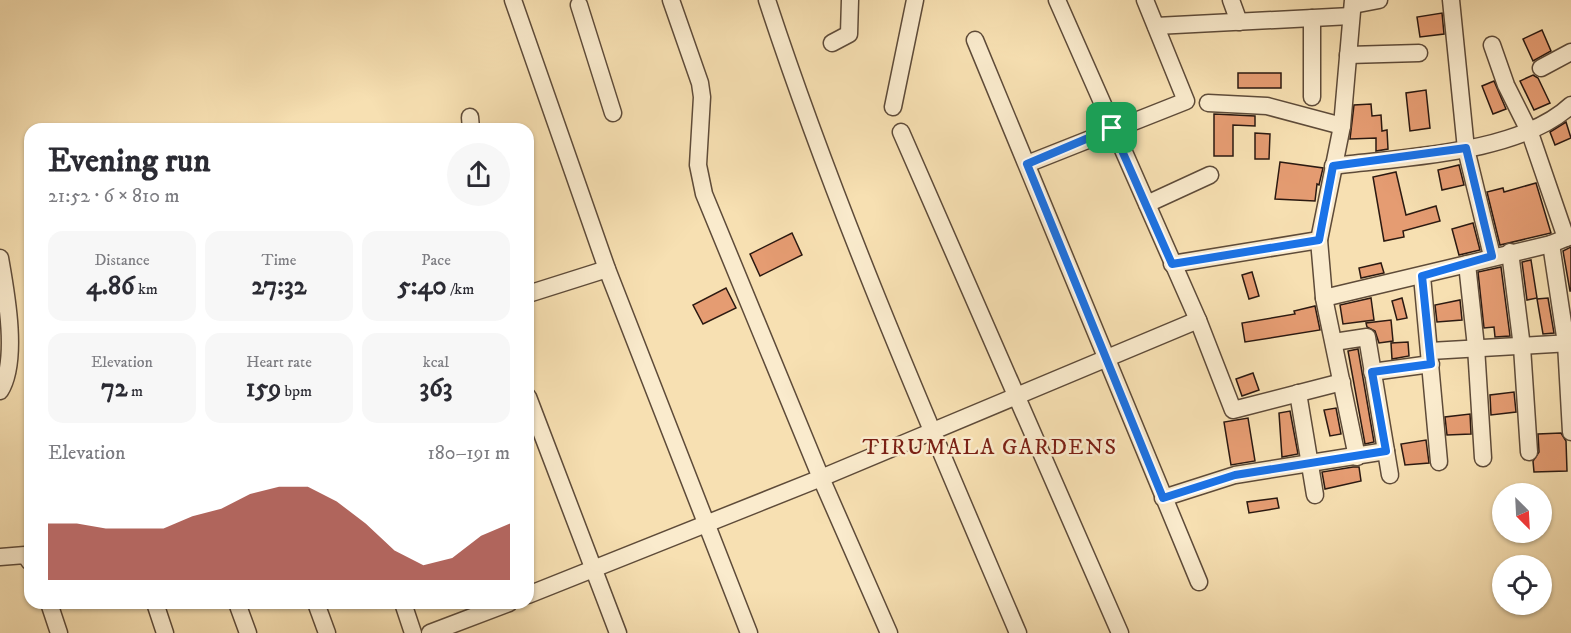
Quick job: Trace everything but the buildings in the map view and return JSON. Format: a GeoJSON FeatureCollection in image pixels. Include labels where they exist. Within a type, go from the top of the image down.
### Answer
{"type":"FeatureCollection","features":[{"type":"Feature","properties":{"kind":"street"},"geometry":{"type":"LineString","coordinates":[[513,0],[607,269],[749,633]]}},
{"type":"Feature","properties":{"kind":"street"},"geometry":{"type":"LineString","coordinates":[[671,0],[700,83],[702,98],[698,165],[704,194],[821,478],[889,633]]}},
{"type":"Feature","properties":{"kind":"street"},"geometry":{"type":"LineString","coordinates":[[767,0],[807,122],[932,432],[1018,633]]}},
{"type":"Feature","properties":{"kind":"street"},"geometry":{"type":"LineString","coordinates":[[832,43],[849,34],[850,0]]}},
{"type":"Feature","properties":{"kind":"street"},"geometry":{"type":"LineString","coordinates":[[893,107],[915,0]]}},
{"type":"Feature","properties":{"kind":"street"},"geometry":{"type":"LineString","coordinates":[[1057,0],[1198,320],[1233,410],[1342,382]]}},
{"type":"Feature","properties":{"kind":"street"},"geometry":{"type":"LineString","coordinates":[[1027,164],[1112,128],[1186,101],[1145,0]]}},
{"type":"Feature","properties":{"kind":"street"},"geometry":{"type":"LineString","coordinates":[[1231,0],[1239,22]]}},
{"type":"Feature","properties":{"kind":"street"},"geometry":{"type":"LineString","coordinates":[[1156,26],[1312,18],[1379,0]]}},
{"type":"Feature","properties":{"kind":"street"},"geometry":{"type":"LineString","coordinates":[[1451,0],[1466,148],[1492,256]]}},
{"type":"Feature","properties":{"kind":"street"},"geometry":{"type":"LineString","coordinates":[[583,2],[613,113]]}},
{"type":"Feature","properties":{"kind":"street"},"geometry":{"type":"LineString","coordinates":[[1352,7],[1342,126],[1319,240],[1324,298],[1357,457]]}},
{"type":"Feature","properties":{"kind":"street"},"geometry":{"type":"LineString","coordinates":[[1312,18],[1312,97]]}},
{"type":"Feature","properties":{"kind":"street"},"geometry":{"type":"LineString","coordinates":[[975,40],[1199,582]]}},
{"type":"Feature","properties":{"kind":"street"},"geometry":{"type":"LineString","coordinates":[[1492,45],[1506,84],[1530,133],[1563,239],[1571,432]]}},
{"type":"Feature","properties":{"kind":"street"},"geometry":{"type":"LineString","coordinates":[[1540,68],[1571,52]]}},
{"type":"Feature","properties":{"kind":"street"},"geometry":{"type":"LineString","coordinates":[[1348,55],[1419,53]]}},
{"type":"Feature","properties":{"kind":"street"},"geometry":{"type":"LineString","coordinates":[[1208,103],[1267,106],[1342,126]]}},
{"type":"Feature","properties":{"kind":"street"},"geometry":{"type":"LineString","coordinates":[[1333,166],[1466,148],[1530,133],[1570,111]]}},
{"type":"Feature","properties":{"kind":"street"},"geometry":{"type":"LineString","coordinates":[[901,132],[1120,633]]}},
{"type":"Feature","properties":{"kind":"street"},"geometry":{"type":"LineString","coordinates":[[1146,204],[1210,175]]}},
{"type":"Feature","properties":{"kind":"street"},"geometry":{"type":"LineString","coordinates":[[1324,298],[1422,276],[1563,239]]}},
{"type":"Feature","properties":{"kind":"street"},"geometry":{"type":"LineString","coordinates":[[1172,264],[1319,240]]}},
{"type":"Feature","properties":{"kind":"street"},"geometry":{"type":"LineString","coordinates":[[1510,252],[1522,347],[1528,452]]}},
{"type":"Feature","properties":{"kind":"street"},"geometry":{"type":"LineString","coordinates":[[0,258],[7,296],[10,362],[7,380],[0,391]]}},
{"type":"Feature","properties":{"kind":"street"},"geometry":{"type":"LineString","coordinates":[[1467,264],[1476,347],[1483,458]]}},
{"type":"Feature","properties":{"kind":"street"},"geometry":{"type":"LineString","coordinates":[[534,292],[607,269]]}},
{"type":"Feature","properties":{"kind":"street"},"geometry":{"type":"LineString","coordinates":[[1422,276],[1439,462]]}},
{"type":"Feature","properties":{"kind":"street"},"geometry":{"type":"LineString","coordinates":[[534,593],[821,478],[1016,394],[1198,320]]}},
{"type":"Feature","properties":{"kind":"street"},"geometry":{"type":"LineString","coordinates":[[1334,342],[1367,337],[1390,475]]}},
{"type":"Feature","properties":{"kind":"street"},"geometry":{"type":"LineString","coordinates":[[1372,372],[1476,347],[1522,347],[1568,343]]}},
{"type":"Feature","properties":{"kind":"street"},"geometry":{"type":"LineString","coordinates":[[1298,393],[1315,495]]}},
{"type":"Feature","properties":{"kind":"street"},"geometry":{"type":"LineString","coordinates":[[534,413],[618,633]]}},
{"type":"Feature","properties":{"kind":"street"},"geometry":{"type":"LineString","coordinates":[[1163,498],[1235,475],[1386,451]]}},
{"type":"Feature","properties":{"kind":"street"},"geometry":{"type":"LineString","coordinates":[[0,557],[24,555]]}},
{"type":"Feature","properties":{"kind":"street"},"geometry":{"type":"LineString","coordinates":[[52,609],[59,633]]}},
{"type":"Feature","properties":{"kind":"street"},"geometry":{"type":"LineString","coordinates":[[157,609],[165,633]]}},
{"type":"Feature","properties":{"kind":"street"},"geometry":{"type":"LineString","coordinates":[[239,609],[248,633]]}},
{"type":"Feature","properties":{"kind":"street"},"geometry":{"type":"LineString","coordinates":[[318,609],[327,633]]}},
{"type":"Feature","properties":{"kind":"street"},"geometry":{"type":"LineString","coordinates":[[405,609],[413,633]]}},
{"type":"Feature","properties":{"kind":"street"},"geometry":{"type":"LineString","coordinates":[[430,633],[493,609]]}},
{"type":"Feature","properties":{"kind":"district","name":"TIRUMALA GARDENS"},"geometry":{"type":"Point","coordinates":[990,446]}},
{"type":"Feature","properties":{"kind":"route"},"geometry":{"type":"LineString","coordinates":[[1112,128],[1172,264],[1319,240],[1333,166],[1466,148],[1492,256],[1422,276],[1431,364],[1372,372],[1386,451],[1235,475],[1163,498],[1027,164],[1112,128]]}}]}
